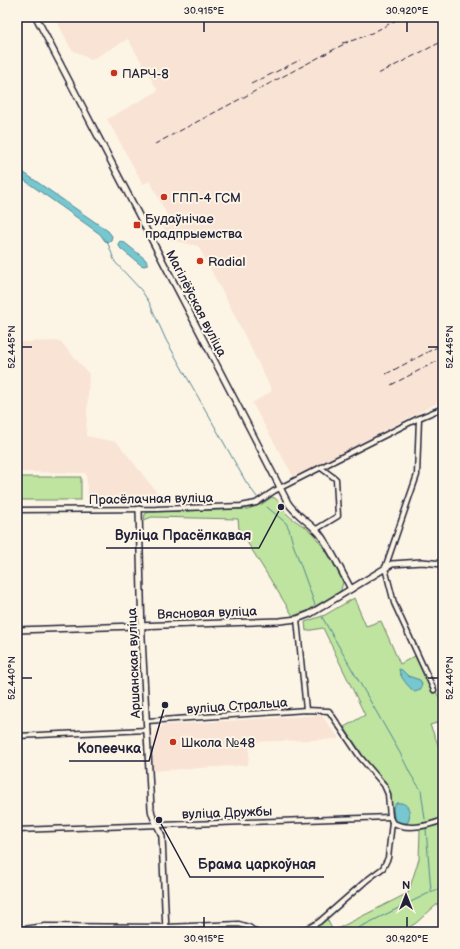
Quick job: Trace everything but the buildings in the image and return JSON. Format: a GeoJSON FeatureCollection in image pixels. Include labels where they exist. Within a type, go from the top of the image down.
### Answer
{"type":"FeatureCollection","features":[{"type":"Feature","properties":{"kind":"street","name":"Магілёўская вуліца"},"geometry":{"type":"LineString","coordinates":[[36,17],[288,503],[294,511],[315,530],[334,557],[351,589]]}},
{"type":"Feature","properties":{"kind":"street","name":"Прасёлачная вуліца"},"geometry":{"type":"LineString","coordinates":[[17,510],[139,509],[248,505],[263,499],[280,488],[419,418],[443,408]]}},
{"type":"Feature","properties":{"kind":"street"},"geometry":{"type":"LineString","coordinates":[[419,418],[417,475],[384,568],[394,603],[434,690]]}},
{"type":"Feature","properties":{"kind":"street"},"geometry":{"type":"LineString","coordinates":[[315,530],[338,516],[336,479],[321,468]]}},
{"type":"Feature","properties":{"kind":"street","name":"Аршанская вуліца"},"geometry":{"type":"LineString","coordinates":[[139,509],[142,625],[151,809],[153,818],[161,830],[162,837],[166,929]]}},
{"type":"Feature","properties":{"kind":"street","name":"Вясновая вуліца"},"geometry":{"type":"LineString","coordinates":[[17,630],[280,621],[297,619],[310,614],[392,564],[405,562],[443,564]]}},
{"type":"Feature","properties":{"kind":"street"},"geometry":{"type":"LineString","coordinates":[[297,619],[306,710]]}},
{"type":"Feature","properties":{"kind":"street","name":"вуліца Стральца"},"geometry":{"type":"LineString","coordinates":[[146,721],[306,710],[329,711],[360,757],[384,785],[388,794],[391,820]]}},
{"type":"Feature","properties":{"kind":"street"},"geometry":{"type":"LineString","coordinates":[[17,736],[147,730]]}},
{"type":"Feature","properties":{"kind":"street"},"geometry":{"type":"LineString","coordinates":[[297,932],[316,924],[383,868],[388,858],[391,820]]}},
{"type":"Feature","properties":{"kind":"street","name":"вуліца Дружбы"},"geometry":{"type":"LineString","coordinates":[[17,830],[157,825],[391,820],[399,825],[416,827],[443,820]]}},
{"type":"Feature","properties":{"kind":"street"},"geometry":{"type":"LineString","coordinates":[[17,930],[45,926],[166,929],[239,924],[249,927],[256,932]]}},
{"type":"Feature","properties":{"kind":"shaded area"},"geometry":{"type":"Polygon","coordinates":[[[55,17],[443,17],[443,400],[368,439],[336,459],[293,476],[252,403],[272,391],[229,304],[198,246],[170,240],[161,224],[169,219],[150,181],[143,184],[107,119],[158,91],[128,39],[91,60],[71,49],[55,17]]]}},
{"type":"Feature","properties":{"kind":"shaded area"},"geometry":{"type":"Polygon","coordinates":[[[60,341],[89,374],[86,436],[117,442],[159,495],[152,498],[88,499],[86,473],[17,472],[17,342],[60,341]]]}},
{"type":"Feature","properties":{"kind":"shaded area"},"geometry":{"type":"Polygon","coordinates":[[[321,715],[340,739],[250,742],[248,765],[151,771],[154,732],[164,725],[321,715]]]}},
{"type":"Feature","properties":{"kind":"green space"},"geometry":{"type":"Polygon","coordinates":[[[19,477],[81,477],[81,500],[20,499],[19,477]]]}},
{"type":"Feature","properties":{"kind":"green space"},"geometry":{"type":"Polygon","coordinates":[[[272,497],[277,500],[289,516],[308,529],[316,537],[329,556],[343,582],[339,592],[307,611],[293,616],[239,529],[238,519],[152,517],[144,520],[145,514],[149,512],[248,509],[262,504],[272,497]]]}},
{"type":"Feature","properties":{"kind":"green space"},"geometry":{"type":"Polygon","coordinates":[[[354,598],[366,626],[381,621],[400,664],[415,656],[432,692],[436,691],[443,706],[443,721],[430,725],[443,756],[443,817],[438,820],[425,824],[410,825],[403,824],[393,819],[391,813],[391,795],[387,784],[364,757],[344,727],[365,715],[323,628],[306,631],[305,622],[325,615],[354,598]]]}},
{"type":"Feature","properties":{"kind":"green space"},"geometry":{"type":"Polygon","coordinates":[[[443,823],[443,899],[416,923],[402,932],[311,932],[327,919],[333,931],[408,893],[419,859],[420,830],[443,823]]]}},
{"type":"Feature","properties":{"kind":"water"},"geometry":{"type":"Polygon","coordinates":[[[17,168],[108,231],[112,236],[111,240],[108,242],[105,241],[100,234],[17,175],[17,168]]]}},
{"type":"Feature","properties":{"kind":"water"},"geometry":{"type":"Polygon","coordinates":[[[120,241],[125,243],[145,259],[147,265],[141,265],[121,249],[118,244],[120,241]]]}},
{"type":"Feature","properties":{"kind":"water"},"geometry":{"type":"Polygon","coordinates":[[[399,669],[408,676],[420,680],[422,684],[420,690],[415,692],[410,688],[402,678],[399,669]]]}},
{"type":"Feature","properties":{"kind":"water"},"geometry":{"type":"Polygon","coordinates":[[[396,803],[404,804],[408,808],[410,815],[408,822],[400,822],[394,817],[393,808],[396,803]]]}},
{"type":"Feature","properties":{"kind":"waterway"},"geometry":{"type":"LineString","coordinates":[[107,241],[115,262],[141,290],[149,302],[166,340],[246,482],[257,497]]}},
{"type":"Feature","properties":{"kind":"waterway"},"geometry":{"type":"LineString","coordinates":[[267,507],[286,523],[289,529],[315,605]]}},
{"type":"Feature","properties":{"kind":"waterway"},"geometry":{"type":"LineString","coordinates":[[322,617],[400,753],[411,775],[421,790],[425,819]]}},
{"type":"Feature","properties":{"kind":"waterway"},"geometry":{"type":"LineString","coordinates":[[426,829],[431,891]]}},
{"type":"Feature","properties":{"kind":"waterway"},"geometry":{"type":"LineString","coordinates":[[350,932],[443,887]]}},
{"type":"Feature","properties":{"kind":"railway"},"geometry":{"type":"LineString","coordinates":[[342,43],[366,36],[402,17]]}},
{"type":"Feature","properties":{"kind":"railway"},"geometry":{"type":"LineString","coordinates":[[378,74],[443,41]]}},
{"type":"Feature","properties":{"kind":"railway"},"geometry":{"type":"LineString","coordinates":[[155,144],[348,42]]}},
{"type":"Feature","properties":{"kind":"railway"},"geometry":{"type":"LineString","coordinates":[[251,84],[300,60]]}},
{"type":"Feature","properties":{"kind":"railway"},"geometry":{"type":"LineString","coordinates":[[386,374],[443,344]]}},
{"type":"Feature","properties":{"kind":"railway"},"geometry":{"type":"LineString","coordinates":[[391,385],[443,358]]}},
{"type":"Feature","properties":{"kind":"place","name":"ПАРЧ-8"},"geometry":{"type":"Point","coordinates":[114,73]}},
{"type":"Feature","properties":{"kind":"place","name":"ГПП-4 ГСМ"},"geometry":{"type":"Point","coordinates":[164,197]}},
{"type":"Feature","properties":{"kind":"place","name":"Будаўнічае прадпрыемства"},"geometry":{"type":"Point","coordinates":[137,225]}},
{"type":"Feature","properties":{"kind":"place","name":"Radial"},"geometry":{"type":"Point","coordinates":[200,261]}},
{"type":"Feature","properties":{"kind":"place","name":"Вуліца Прасёлкавая"},"geometry":{"type":"Point","coordinates":[281,507]}},
{"type":"Feature","properties":{"kind":"place","name":"Копеечка"},"geometry":{"type":"Point","coordinates":[165,705]}},
{"type":"Feature","properties":{"kind":"place","name":"Школа №48"},"geometry":{"type":"Point","coordinates":[173,742]}},
{"type":"Feature","properties":{"kind":"place","name":"Брама царкоўная"},"geometry":{"type":"Point","coordinates":[159,820]}}]}
